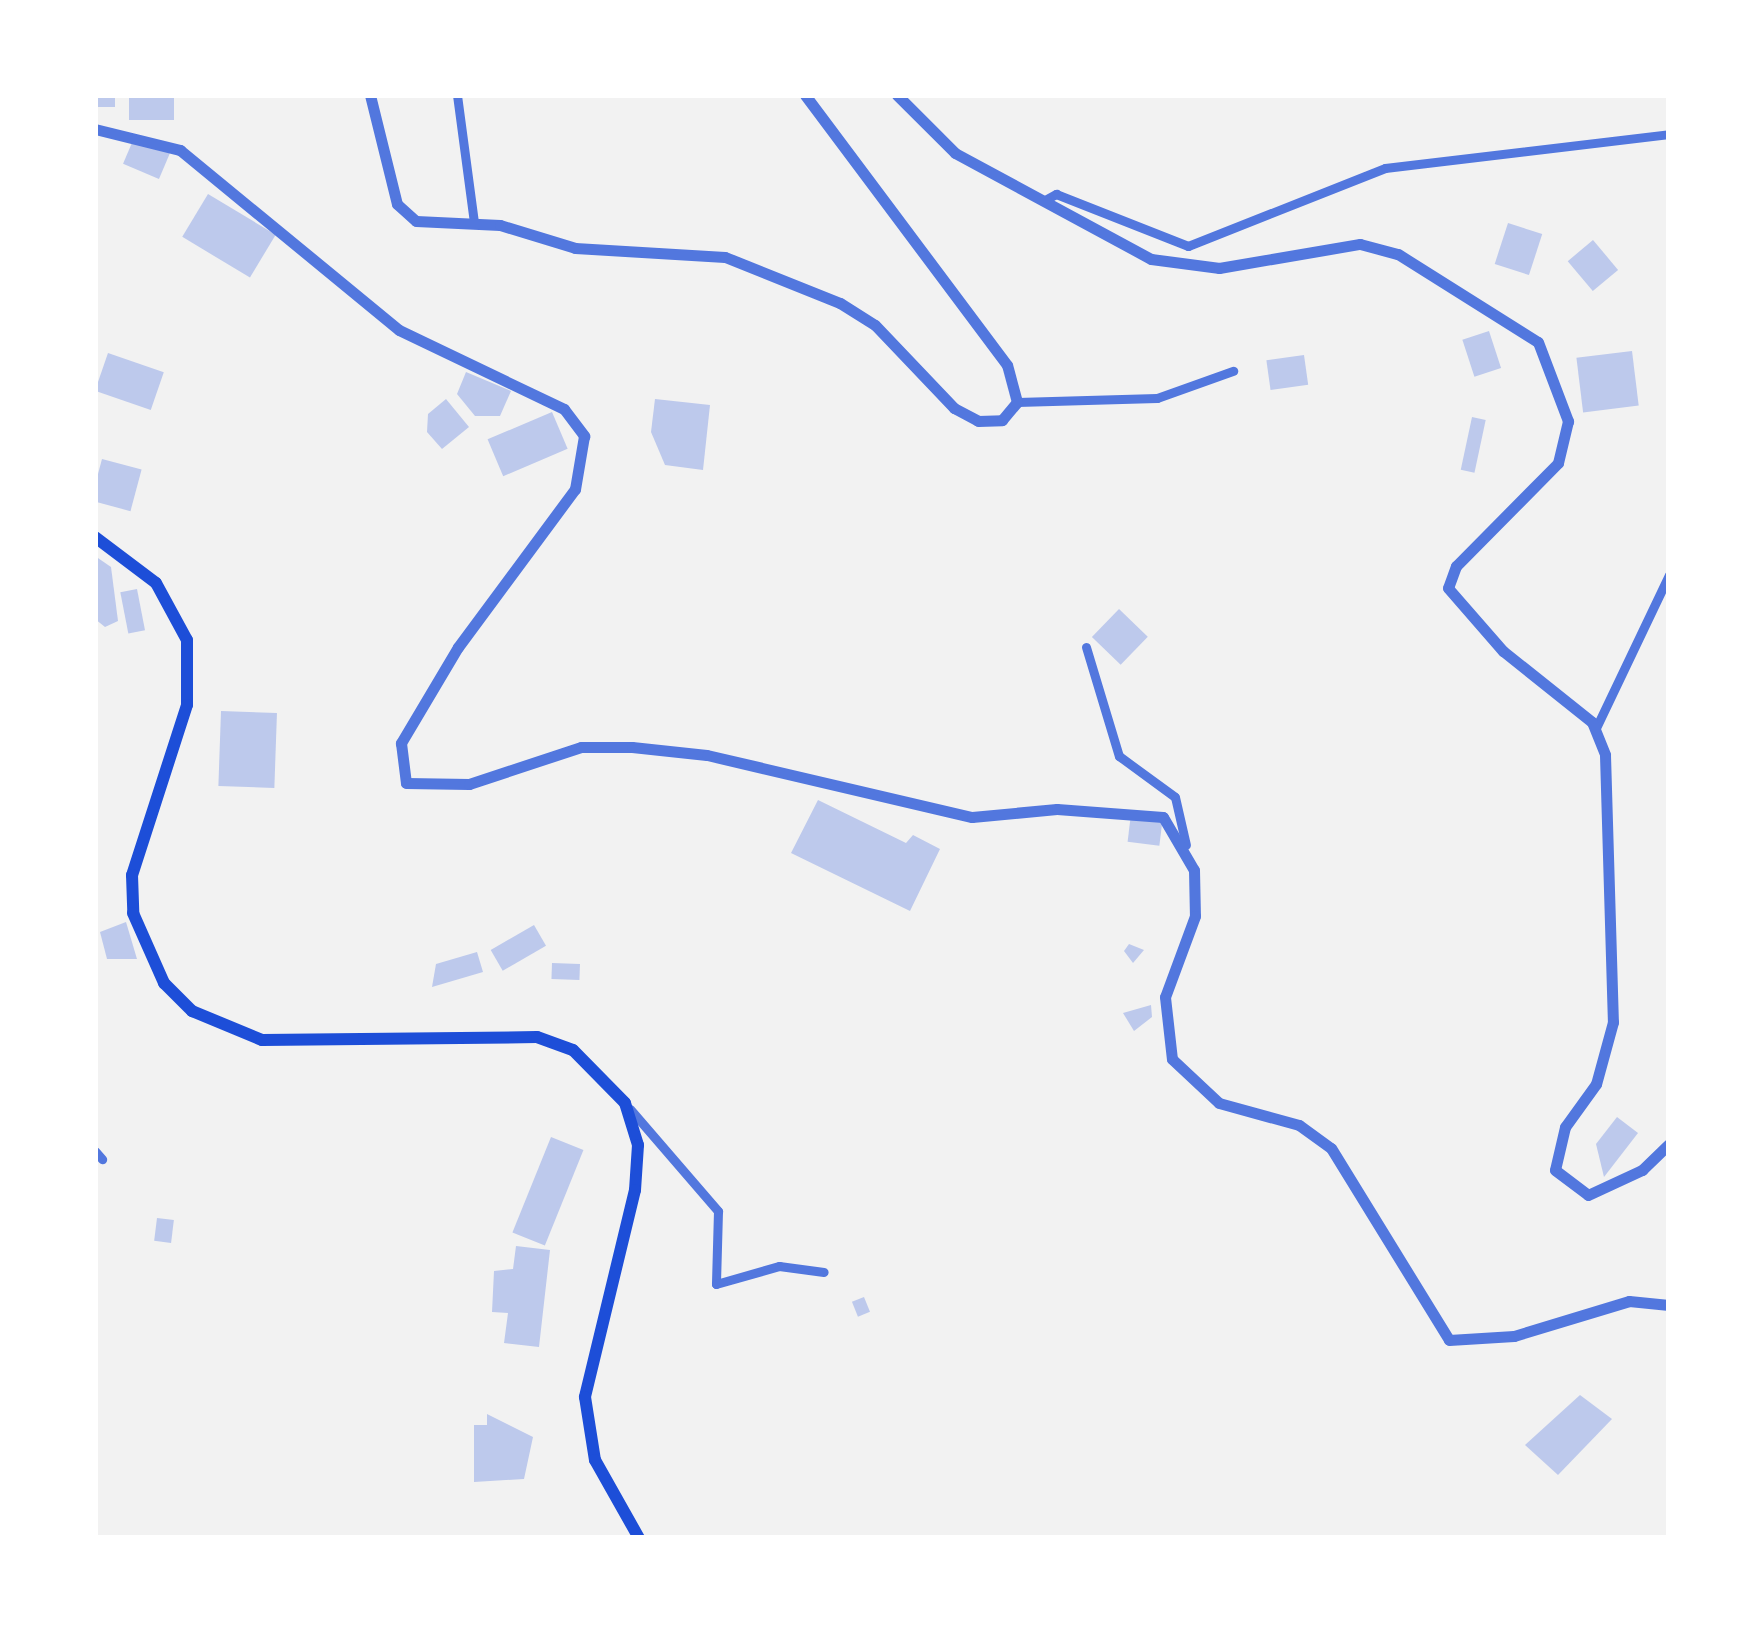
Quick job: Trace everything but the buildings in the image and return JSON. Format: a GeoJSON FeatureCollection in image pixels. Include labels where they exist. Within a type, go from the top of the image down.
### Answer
{"type":"FeatureCollection","features":[{"type":"Feature","properties":{"kind":"main road"},"geometry":{"type":"LineString","coordinates":[[95,537],[156,583],[187,640],[188,705],[132,875],[133,914],[164,983],[192,1010],[262,1040],[537,1037],[602,1072],[624,1103],[638,1146],[636,1190],[584,1396],[595,1460],[639,1538]]}},
{"type":"Feature","properties":{"kind":"street"},"geometry":{"type":"LineString","coordinates":[[370,95],[398,204],[416,221],[474,223],[574,248],[725,257],[875,325],[978,421],[1002,420],[1017,402],[1157,398],[1233,371]]}},
{"type":"Feature","properties":{"kind":"street"},"geometry":{"type":"LineString","coordinates":[[458,95],[474,223]]}},
{"type":"Feature","properties":{"kind":"street"},"geometry":{"type":"LineString","coordinates":[[805,95],[1007,366],[1017,402]]}},
{"type":"Feature","properties":{"kind":"street"},"geometry":{"type":"LineString","coordinates":[[897,95],[956,153],[1174,268],[1360,244],[1398,254],[1538,342],[1568,421],[1558,463],[1456,566],[1448,588],[1503,651],[1595,730],[1608,783],[1613,1022],[1596,1084],[1565,1126],[1555,1170],[1588,1195],[1642,1170],[1669,1144]]}},
{"type":"Feature","properties":{"kind":"street"},"geometry":{"type":"LineString","coordinates":[[95,129],[180,150],[399,330],[564,409],[584,436],[574,489],[458,647],[401,743],[406,783],[469,784],[581,747],[632,747],[706,755],[972,818],[1150,814],[1172,823],[1186,845]]}},
{"type":"Feature","properties":{"kind":"street"},"geometry":{"type":"LineString","coordinates":[[1045,200],[1056,194],[1188,246],[1385,168],[1669,134]]}},
{"type":"Feature","properties":{"kind":"street"},"geometry":{"type":"LineString","coordinates":[[1595,730],[1669,575]]}},
{"type":"Feature","properties":{"kind":"street"},"geometry":{"type":"LineString","coordinates":[[1086,646],[1118,756],[1175,796],[1186,845],[1195,916],[1165,998],[1172,1059],[1219,1103],[1299,1125],[1331,1148],[1450,1340],[1514,1336],[1630,1301],[1669,1305]]}},
{"type":"Feature","properties":{"kind":"street"},"geometry":{"type":"LineString","coordinates":[[624,1103],[718,1212],[716,1284],[778,1266],[824,1272]]}}]}
